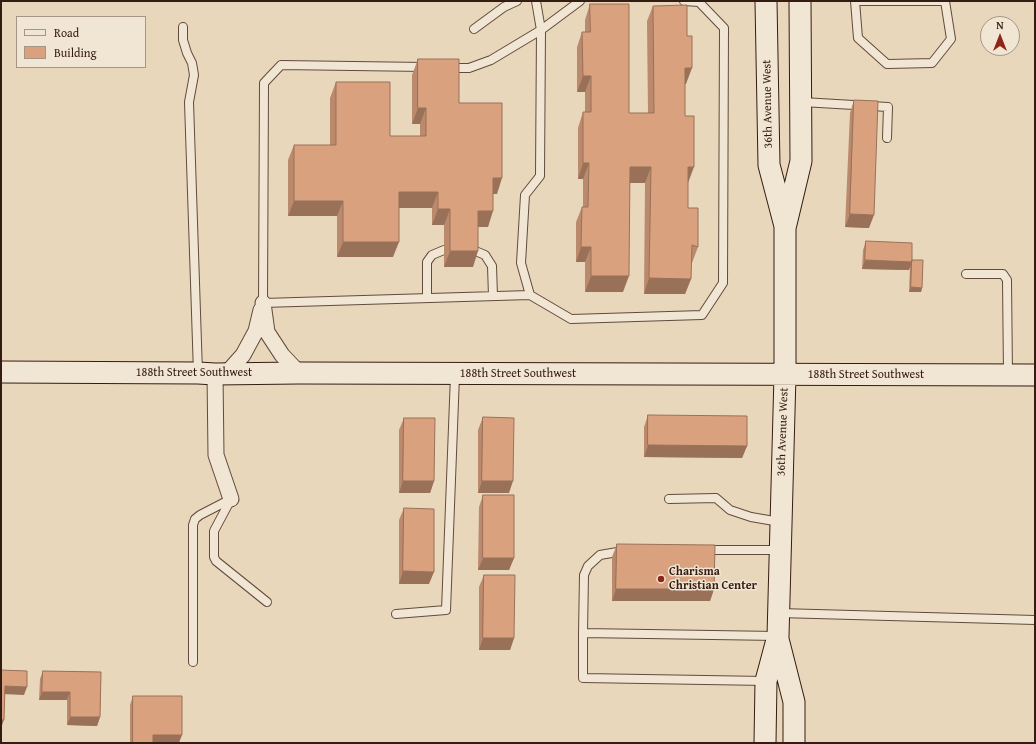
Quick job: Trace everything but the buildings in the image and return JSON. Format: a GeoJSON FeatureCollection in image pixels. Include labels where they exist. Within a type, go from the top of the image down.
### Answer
{"type":"FeatureCollection","features":[{"type":"Feature","properties":{"kind":"main road","name":"36th Avenue West"},"geometry":{"type":"LineString","coordinates":[[766,1],[769,165],[785,228]]}},
{"type":"Feature","properties":{"kind":"main road","name":"36th Avenue West"},"geometry":{"type":"LineString","coordinates":[[794,743],[794,702],[778,636],[778,613],[785,374],[785,228],[801,161],[800,1]]}},
{"type":"Feature","properties":{"kind":"main road","name":"188th Street Southwest"},"geometry":{"type":"LineString","coordinates":[[1,372],[213,374],[1035,375]]}},
{"type":"Feature","properties":{"kind":"main road","name":"36th Avenue West"},"geometry":{"type":"LineString","coordinates":[[765,743],[766,681],[778,636]]}},
{"type":"Feature","properties":{"kind":"street"},"geometry":{"type":"LineString","coordinates":[[231,499],[216,455],[213,374],[243,355],[256,331],[263,303]]}},
{"type":"Feature","properties":{"kind":"street"},"geometry":{"type":"LineString","coordinates":[[263,303],[268,332],[282,355],[299,373]]}},
{"type":"Feature","properties":{"kind":"lane"},"geometry":{"type":"LineString","coordinates":[[474,29],[504,8],[517,1]]}},
{"type":"Feature","properties":{"kind":"lane"},"geometry":{"type":"LineString","coordinates":[[530,295],[521,263],[525,195],[540,176],[541,30],[536,1]]}},
{"type":"Feature","properties":{"kind":"lane"},"geometry":{"type":"LineString","coordinates":[[580,1],[541,30],[491,60],[469,68],[281,66],[264,83],[263,303],[530,295],[571,319],[702,315],[723,283],[724,28],[699,2],[684,1]]}},
{"type":"Feature","properties":{"kind":"lane"},"geometry":{"type":"LineString","coordinates":[[855,1],[945,1],[951,39],[932,63],[887,64],[858,38],[855,1]]}},
{"type":"Feature","properties":{"kind":"lane"},"geometry":{"type":"LineString","coordinates":[[183,27],[183,40],[192,63],[194,74],[189,102],[213,374]]}},
{"type":"Feature","properties":{"kind":"lane"},"geometry":{"type":"LineString","coordinates":[[801,102],[888,107],[887,138]]}},
{"type":"Feature","properties":{"kind":"lane"},"geometry":{"type":"LineString","coordinates":[[427,298],[427,262],[432,255],[444,250]]}},
{"type":"Feature","properties":{"kind":"lane"},"geometry":{"type":"LineString","coordinates":[[473,250],[485,255],[492,266],[493,296]]}},
{"type":"Feature","properties":{"kind":"lane"},"geometry":{"type":"LineString","coordinates":[[966,274],[1003,274],[1006,277],[1008,375]]}},
{"type":"Feature","properties":{"kind":"lane"},"geometry":{"type":"LineString","coordinates":[[396,614],[446,610],[455,374]]}},
{"type":"Feature","properties":{"kind":"lane"},"geometry":{"type":"LineString","coordinates":[[669,499],[716,498],[730,510],[754,517],[781,522]]}},
{"type":"Feature","properties":{"kind":"lane"},"geometry":{"type":"LineString","coordinates":[[231,499],[214,531],[214,557],[216,561],[267,602]]}},
{"type":"Feature","properties":{"kind":"lane"},"geometry":{"type":"LineString","coordinates":[[193,662],[193,525],[195,519],[200,515],[231,499]]}},
{"type":"Feature","properties":{"kind":"lane"},"geometry":{"type":"LineString","coordinates":[[631,550],[600,555],[588,566],[584,575],[582,678],[766,681]]}},
{"type":"Feature","properties":{"kind":"lane"},"geometry":{"type":"LineString","coordinates":[[693,550],[780,550]]}},
{"type":"Feature","properties":{"kind":"lane"},"geometry":{"type":"LineString","coordinates":[[778,613],[1035,620]]}},
{"type":"Feature","properties":{"kind":"lane"},"geometry":{"type":"LineString","coordinates":[[582,633],[778,636]]}},
{"type":"Feature","properties":{"kind":"place","name":"Charisma Christian Center"},"geometry":{"type":"Point","coordinates":[661,579]}}]}
